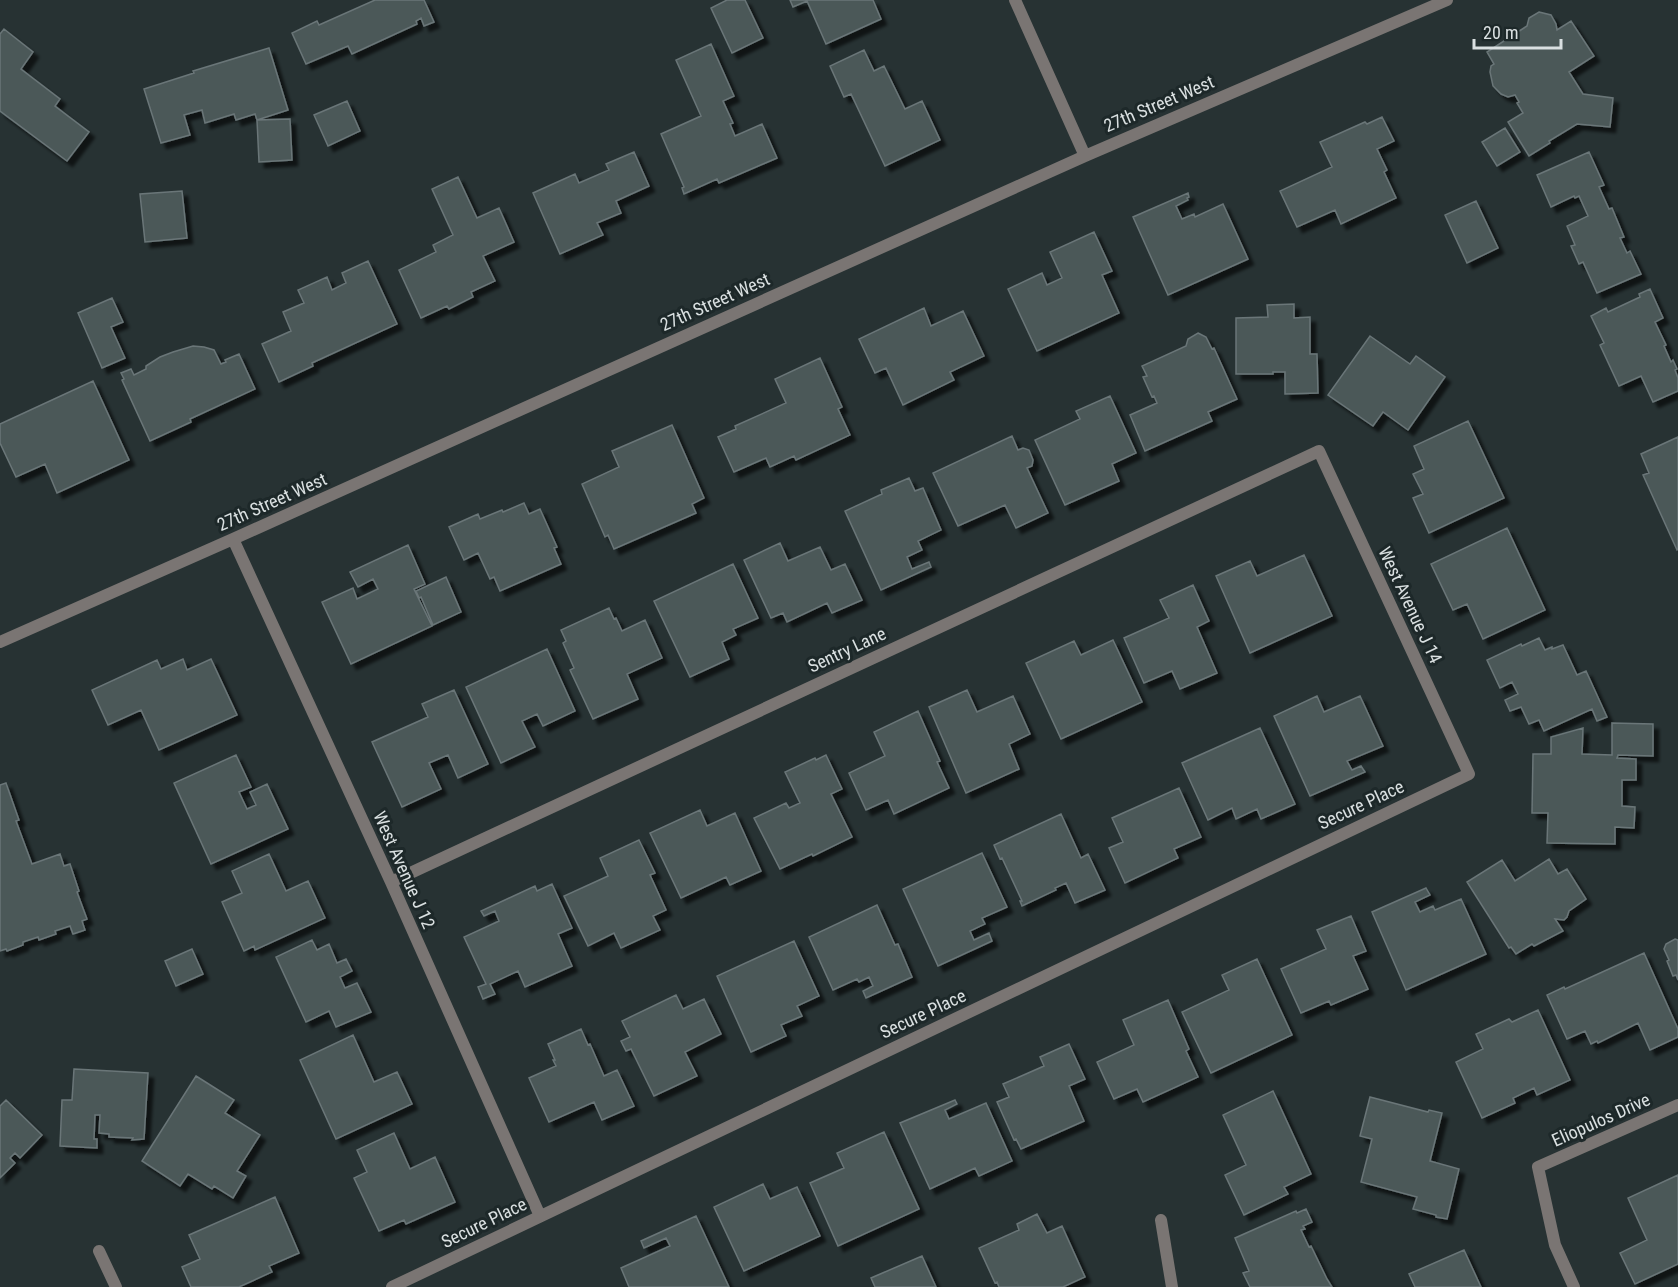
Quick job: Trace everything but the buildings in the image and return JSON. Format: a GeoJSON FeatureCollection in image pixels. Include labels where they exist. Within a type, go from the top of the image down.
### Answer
{"type":"FeatureCollection","features":[{"type":"Feature","properties":{"kind":"street"},"geometry":{"type":"LineString","coordinates":[[1015,0],[1085,156]]}},
{"type":"Feature","properties":{"kind":"street","name":"27th Street West"},"geometry":{"type":"LineString","coordinates":[[0,642],[1085,156],[1447,0]]}},
{"type":"Feature","properties":{"kind":"street","name":"West Avenue J 14"},"geometry":{"type":"LineString","coordinates":[[1319,451],[1469,774]]}},
{"type":"Feature","properties":{"kind":"street","name":"Sentry Lane"},"geometry":{"type":"LineString","coordinates":[[391,882],[1319,451]]}},
{"type":"Feature","properties":{"kind":"street","name":"West Avenue J 12"},"geometry":{"type":"LineString","coordinates":[[233,539],[391,882],[540,1216]]}},
{"type":"Feature","properties":{"kind":"street","name":"Secure Place"},"geometry":{"type":"LineString","coordinates":[[392,1287],[1469,774]]}},
{"type":"Feature","properties":{"kind":"street","name":"Eliopulos Drive"},"geometry":{"type":"LineString","coordinates":[[1574,1287],[1555,1245],[1538,1167],[1678,1105]]}},
{"type":"Feature","properties":{"kind":"street"},"geometry":{"type":"LineString","coordinates":[[1161,1220],[1172,1287]]}},
{"type":"Feature","properties":{"kind":"street"},"geometry":{"type":"LineString","coordinates":[[99,1251],[116,1287]]}}]}
